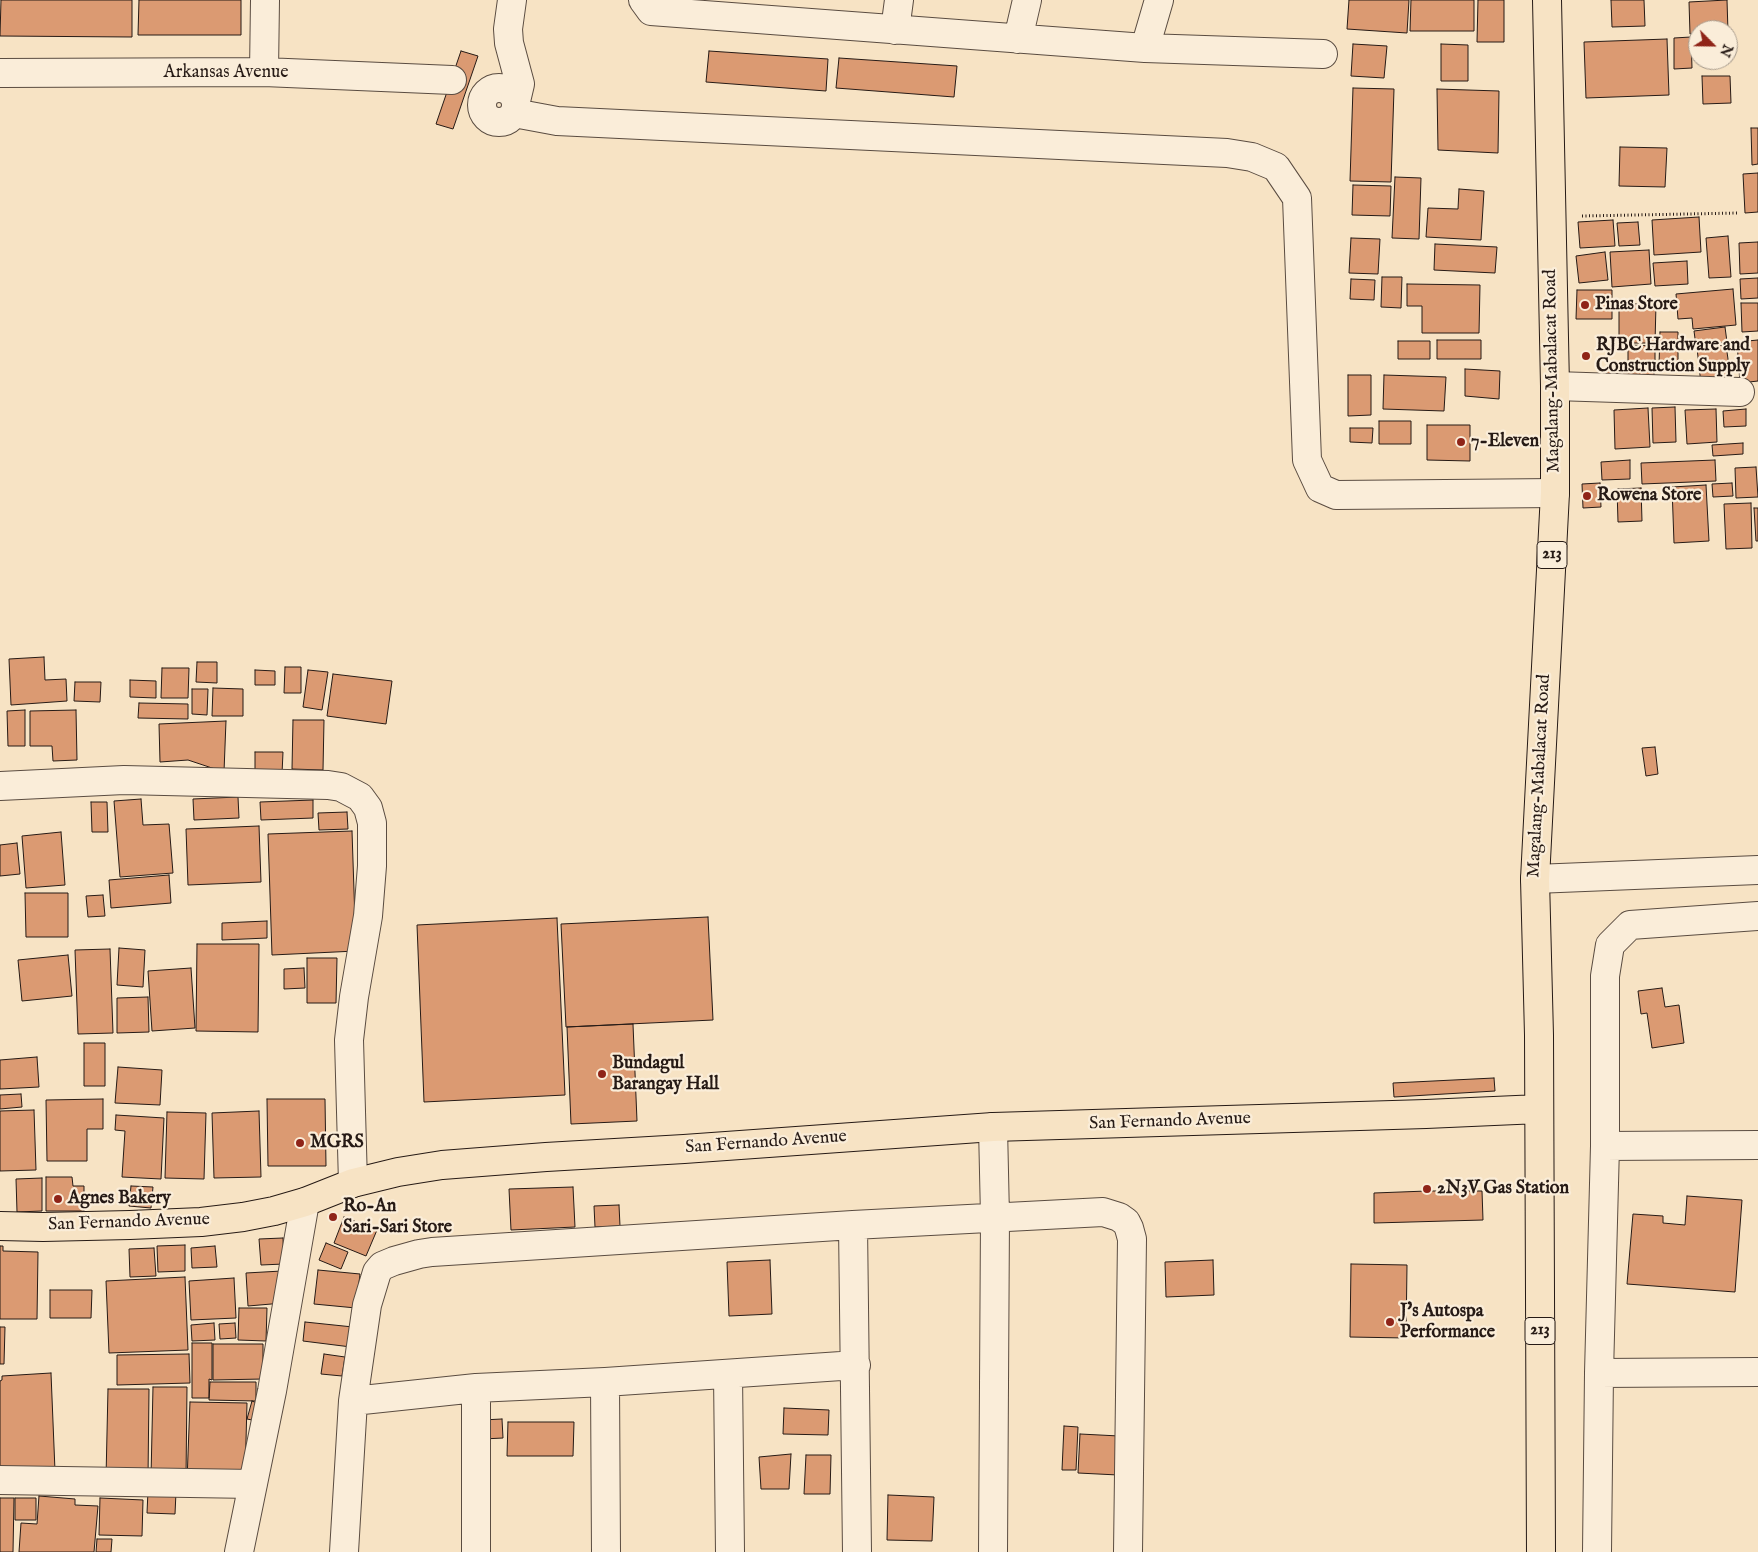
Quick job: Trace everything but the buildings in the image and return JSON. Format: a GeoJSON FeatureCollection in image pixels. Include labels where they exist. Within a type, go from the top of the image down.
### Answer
{"type":"FeatureCollection","features":[{"type":"Feature","properties":{"kind":"main road","name":"Magalang-Mabalacat Road"},"geometry":{"type":"LineString","coordinates":[[1540,1552],[1539,1109],[1535,879],[1555,493],[1555,386],[1547,0]]}},
{"type":"Feature","properties":{"kind":"main road","name":"San Fernando Avenue"},"geometry":{"type":"LineString","coordinates":[[0,1226],[43,1227],[201,1222],[274,1211],[305,1202],[353,1182],[398,1172],[451,1164],[993,1127],[1416,1115],[1539,1109]]}},
{"type":"Feature","properties":{"kind":"street"},"geometry":{"type":"LineString","coordinates":[[264,72],[265,0]]}},
{"type":"Feature","properties":{"kind":"street"},"geometry":{"type":"LineString","coordinates":[[512,0],[508,29],[509,43],[520,84],[515,107],[557,121],[1227,153],[1252,157],[1276,168],[1297,198],[1307,460],[1320,488],[1336,495],[1555,493]]}},
{"type":"Feature","properties":{"kind":"street"},"geometry":{"type":"LineString","coordinates":[[643,0],[651,11],[774,10],[895,30],[1146,48],[1323,54]]}},
{"type":"Feature","properties":{"kind":"street"},"geometry":{"type":"LineString","coordinates":[[895,30],[899,0]]}},
{"type":"Feature","properties":{"kind":"street"},"geometry":{"type":"LineString","coordinates":[[1018,39],[1027,0]]}},
{"type":"Feature","properties":{"kind":"street"},"geometry":{"type":"LineString","coordinates":[[1146,48],[1159,0]]}},
{"type":"Feature","properties":{"kind":"street","name":"Arkansas Avenue"},"geometry":{"type":"LineString","coordinates":[[0,73],[264,72],[469,85],[481,102],[483,114],[493,121],[505,121],[515,107]]}},
{"type":"Feature","properties":{"kind":"street"},"geometry":{"type":"LineString","coordinates":[[1555,386],[1740,392]]}},
{"type":"Feature","properties":{"kind":"street"},"geometry":{"type":"LineString","coordinates":[[0,786],[124,780],[328,785],[341,787],[360,797],[368,808],[372,823],[372,866],[368,916],[354,997],[349,1040],[353,1182]]}},
{"type":"Feature","properties":{"kind":"street"},"geometry":{"type":"LineString","coordinates":[[1535,879],[1758,870]]}},
{"type":"Feature","properties":{"kind":"street"},"geometry":{"type":"LineString","coordinates":[[1597,1552],[1599,1373],[1605,1146],[1605,976],[1610,945],[1630,925],[1758,916]]}},
{"type":"Feature","properties":{"kind":"street"},"geometry":{"type":"LineString","coordinates":[[993,1127],[995,1217],[994,1552]]}},
{"type":"Feature","properties":{"kind":"street"},"geometry":{"type":"LineString","coordinates":[[1605,1146],[1758,1145]]}},
{"type":"Feature","properties":{"kind":"street"},"geometry":{"type":"LineString","coordinates":[[239,1552],[273,1382],[305,1202]]}},
{"type":"Feature","properties":{"kind":"street"},"geometry":{"type":"LineString","coordinates":[[344,1552],[353,1401],[367,1305],[376,1272],[382,1266],[419,1254],[432,1252],[853,1225],[1103,1212],[1119,1217],[1129,1228],[1132,1250],[1128,1552]]}},
{"type":"Feature","properties":{"kind":"street"},"geometry":{"type":"LineString","coordinates":[[853,1225],[856,1365],[856,1552]]}},
{"type":"Feature","properties":{"kind":"street"},"geometry":{"type":"LineString","coordinates":[[353,1401],[476,1388],[605,1382],[856,1365]]}},
{"type":"Feature","properties":{"kind":"street"},"geometry":{"type":"LineString","coordinates":[[1599,1373],[1758,1372]]}},
{"type":"Feature","properties":{"kind":"street"},"geometry":{"type":"LineString","coordinates":[[728,1374],[730,1552]]}},
{"type":"Feature","properties":{"kind":"street"},"geometry":{"type":"LineString","coordinates":[[605,1382],[606,1552]]}},
{"type":"Feature","properties":{"kind":"street"},"geometry":{"type":"LineString","coordinates":[[476,1388],[476,1552]]}},
{"type":"Feature","properties":{"kind":"street"},"geometry":{"type":"LineString","coordinates":[[0,1480],[253,1484]]}},
{"type":"Feature","properties":{"kind":"path"},"geometry":{"type":"LineString","coordinates":[[1551,217],[1739,213]]}},
{"type":"Feature","properties":{"kind":"place","name":"Pinas Store"},"geometry":{"type":"Point","coordinates":[1585,305]}},
{"type":"Feature","properties":{"kind":"place","name":"RJBC Hardware and Construction Supply"},"geometry":{"type":"Point","coordinates":[1586,356]}},
{"type":"Feature","properties":{"kind":"place","name":"7-Eleven"},"geometry":{"type":"Point","coordinates":[1461,442]}},
{"type":"Feature","properties":{"kind":"place","name":"Rowena Store"},"geometry":{"type":"Point","coordinates":[1587,496]}},
{"type":"Feature","properties":{"kind":"place","name":"Bundagul Barangay Hall"},"geometry":{"type":"Point","coordinates":[602,1074]}},
{"type":"Feature","properties":{"kind":"place","name":"MGRS"},"geometry":{"type":"Point","coordinates":[300,1143]}},
{"type":"Feature","properties":{"kind":"place","name":"2N3V Gas Station"},"geometry":{"type":"Point","coordinates":[1427,1189]}},
{"type":"Feature","properties":{"kind":"place","name":"Agnes Bakery"},"geometry":{"type":"Point","coordinates":[58,1199]}},
{"type":"Feature","properties":{"kind":"place","name":"Ro-An Sari-Sari Store"},"geometry":{"type":"Point","coordinates":[333,1217]}},
{"type":"Feature","properties":{"kind":"place","name":"J's Autospa Performance"},"geometry":{"type":"Point","coordinates":[1390,1322]}}]}
